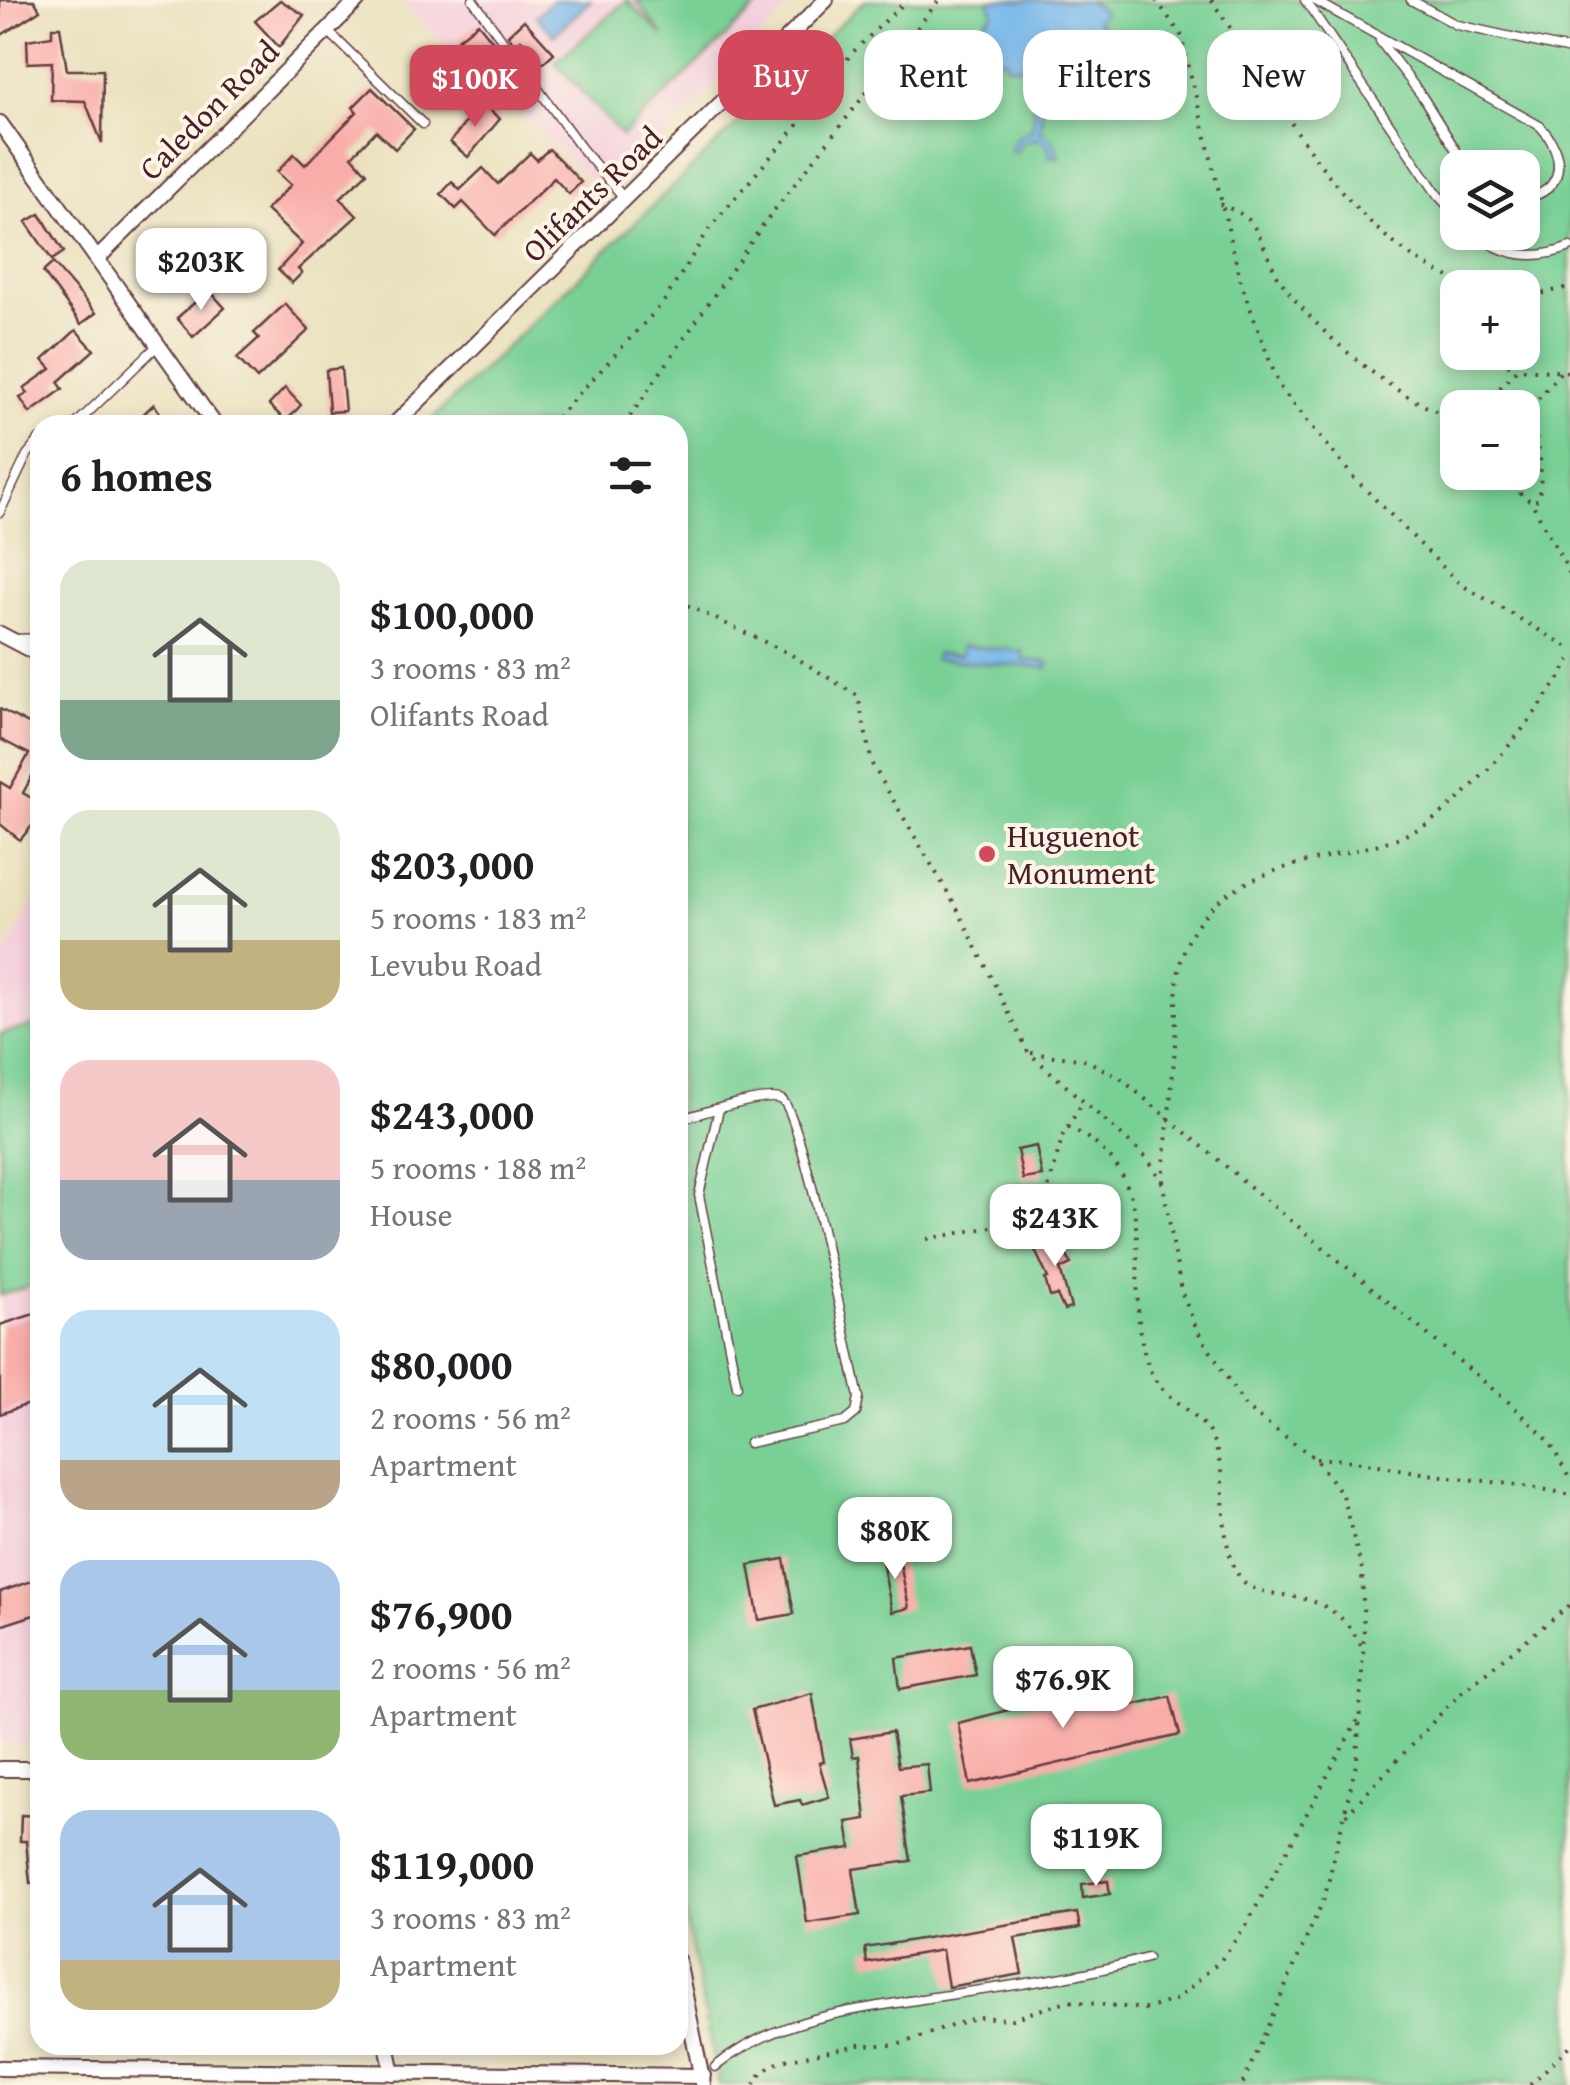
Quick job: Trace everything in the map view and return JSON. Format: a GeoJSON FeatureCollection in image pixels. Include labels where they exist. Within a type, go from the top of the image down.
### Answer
{"type":"FeatureCollection","features":[{"type":"Feature","properties":{"kind":"street","name":"Caledon Road"},"geometry":{"type":"LineString","coordinates":[[98,258],[358,0]]}},
{"type":"Feature","properties":{"kind":"street","name":"Olifants Road"},"geometry":{"type":"LineString","coordinates":[[404,415],[826,0]]}},
{"type":"Feature","properties":{"kind":"street"},"geometry":{"type":"LineString","coordinates":[[0,123],[208,415]]}},
{"type":"Feature","properties":{"kind":"street"},"geometry":{"type":"LineString","coordinates":[[5,636],[30,649]]}},
{"type":"Feature","properties":{"kind":"street"},"geometry":{"type":"LineString","coordinates":[[0,1770],[30,1770]]}},
{"type":"Feature","properties":{"kind":"street"},"geometry":{"type":"LineString","coordinates":[[0,2068],[707,2076],[688,2001]]}},
{"type":"Feature","properties":{"kind":"street"},"geometry":{"type":"LineString","coordinates":[[390,2055],[394,2073]]}},
{"type":"Feature","properties":{"kind":"lane"},"geometry":{"type":"LineString","coordinates":[[474,0],[582,150],[626,199]]}},
{"type":"Feature","properties":{"kind":"lane"},"geometry":{"type":"LineString","coordinates":[[1305,0],[1440,191]]}},
{"type":"Feature","properties":{"kind":"lane"},"geometry":{"type":"LineString","coordinates":[[1314,0],[1540,126],[1558,153],[1558,178],[1550,189],[1540,192]]}},
{"type":"Feature","properties":{"kind":"lane"},"geometry":{"type":"LineString","coordinates":[[1412,0],[1457,25],[1570,50]]}},
{"type":"Feature","properties":{"kind":"lane"},"geometry":{"type":"LineString","coordinates":[[328,31],[423,124]]}},
{"type":"Feature","properties":{"kind":"lane"},"geometry":{"type":"LineString","coordinates":[[1377,38],[1422,96],[1456,150]]}},
{"type":"Feature","properties":{"kind":"lane"},"geometry":{"type":"LineString","coordinates":[[1558,178],[1570,186]]}},
{"type":"Feature","properties":{"kind":"lane"},"geometry":{"type":"LineString","coordinates":[[1502,250],[1535,256],[1570,246]]}},
{"type":"Feature","properties":{"kind":"lane"},"geometry":{"type":"LineString","coordinates":[[85,415],[159,344]]}},
{"type":"Feature","properties":{"kind":"lane"},"geometry":{"type":"LineString","coordinates":[[0,512],[30,451]]}},
{"type":"Feature","properties":{"kind":"lane"},"geometry":{"type":"LineString","coordinates":[[5,636],[30,637]]}},
{"type":"Feature","properties":{"kind":"lane"},"geometry":{"type":"LineString","coordinates":[[688,1118],[777,1098],[787,1104],[806,1156],[859,1397],[856,1413],[845,1422],[749,1443]]}},
{"type":"Feature","properties":{"kind":"lane"},"geometry":{"type":"LineString","coordinates":[[720,1110],[699,1195],[737,1386]]}},
{"type":"Feature","properties":{"kind":"lane"},"geometry":{"type":"LineString","coordinates":[[707,2076],[735,2050],[822,2015],[1074,1976],[1148,1958]]}},
{"type":"Feature","properties":{"kind":"path"},"geometry":{"type":"LineString","coordinates":[[559,415],[663,302],[711,226],[851,54],[907,0]]}},
{"type":"Feature","properties":{"kind":"path"},"geometry":{"type":"LineString","coordinates":[[631,415],[765,222],[938,0]]}},
{"type":"Feature","properties":{"kind":"path"},"geometry":{"type":"LineString","coordinates":[[1156,0],[1180,35],[1242,286],[1280,386],[1354,478],[1460,584],[1570,648]]}},
{"type":"Feature","properties":{"kind":"path"},"geometry":{"type":"LineString","coordinates":[[1212,0],[1320,167],[1403,252],[1440,272]]}},
{"type":"Feature","properties":{"kind":"path"},"geometry":{"type":"LineString","coordinates":[[1220,204],[1248,219],[1283,285],[1362,364],[1392,390],[1440,414]]}},
{"type":"Feature","properties":{"kind":"path"},"geometry":{"type":"LineString","coordinates":[[1540,294],[1570,287]]}},
{"type":"Feature","properties":{"kind":"path"},"geometry":{"type":"LineString","coordinates":[[1500,388],[1516,370]]}},
{"type":"Feature","properties":{"kind":"path"},"geometry":{"type":"LineString","coordinates":[[1540,370],[1570,372]]}},
{"type":"Feature","properties":{"kind":"path"},"geometry":{"type":"LineString","coordinates":[[1540,396],[1562,370]]}},
{"type":"Feature","properties":{"kind":"path"},"geometry":{"type":"LineString","coordinates":[[1520,490],[1521,496],[1532,501],[1538,500],[1540,490]]}},
{"type":"Feature","properties":{"kind":"path"},"geometry":{"type":"LineString","coordinates":[[1532,501],[1570,574]]}},
{"type":"Feature","properties":{"kind":"path"},"geometry":{"type":"LineString","coordinates":[[688,606],[790,654],[858,696],[872,764],[958,910],[1028,1052],[1148,1159],[1163,1184]]}},
{"type":"Feature","properties":{"kind":"path"},"geometry":{"type":"LineString","coordinates":[[1242,2085],[1326,1896],[1346,1815],[1357,1760],[1363,1652],[1362,1569],[1342,1495],[1316,1459],[1246,1408],[1197,1330],[1181,1291],[1163,1184],[1175,995],[1185,948],[1215,907],[1246,884],[1276,870],[1420,828],[1471,789],[1553,690],[1570,660]]}},
{"type":"Feature","properties":{"kind":"path"},"geometry":{"type":"LineString","coordinates":[[1028,1052],[1086,1060],[1120,1078],[1512,1405],[1550,1442],[1570,1480]]}},
{"type":"Feature","properties":{"kind":"path"},"geometry":{"type":"LineString","coordinates":[[927,1239],[1040,1218],[1068,1128],[1083,1102]]}},
{"type":"Feature","properties":{"kind":"path"},"geometry":{"type":"LineString","coordinates":[[1068,1128],[1102,1147],[1130,1190],[1138,1239],[1144,1354],[1152,1376],[1210,1434],[1222,1467],[1222,1510],[1238,1575],[1253,1590],[1314,1600],[1346,1621],[1363,1652]]}},
{"type":"Feature","properties":{"kind":"path"},"geometry":{"type":"LineString","coordinates":[[1316,1459],[1352,1458],[1415,1472],[1517,1482],[1570,1495]]}},
{"type":"Feature","properties":{"kind":"path"},"geometry":{"type":"LineString","coordinates":[[1346,1815],[1461,1692],[1569,1603]]}},
{"type":"Feature","properties":{"kind":"path"},"geometry":{"type":"LineString","coordinates":[[1530,2085],[1570,2046]]}},
{"type":"Feature","properties":{"kind":"shaded area"},"geometry":{"type":"Polygon","coordinates":[[[399,0],[797,0],[768,30],[718,30],[718,81],[607,196],[399,0]]]}},
{"type":"Feature","properties":{"kind":"shaded area"},"geometry":{"type":"Polygon","coordinates":[[[30,909],[30,1744],[0,1744],[0,963],[30,909]]]}},
{"type":"Feature","properties":{"kind":"green space"},"geometry":{"type":"Polygon","coordinates":[[[627,0],[664,37],[636,0],[764,0],[733,30],[718,30],[718,44],[622,136],[555,62],[627,0]]]}},
{"type":"Feature","properties":{"kind":"green space"},"geometry":{"type":"Polygon","coordinates":[[[865,0],[1570,0],[1570,2085],[719,2085],[688,1932],[688,415],[436,415],[741,120],[844,120],[844,30],[834,30],[865,0]]]}},
{"type":"Feature","properties":{"kind":"green space"},"geometry":{"type":"Polygon","coordinates":[[[30,1026],[30,1287],[0,1295],[0,1034],[30,1026]]]}},
{"type":"Feature","properties":{"kind":"water"},"geometry":{"type":"Polygon","coordinates":[[[553,0],[591,0],[554,35],[536,16],[553,0]]]}},
{"type":"Feature","properties":{"kind":"water"},"geometry":{"type":"Polygon","coordinates":[[[1088,0],[1104,13],[1097,21],[1103,30],[1023,30],[1023,67],[1007,65],[1003,59],[1003,30],[977,30],[994,12],[989,3],[1088,0]]]}},
{"type":"Feature","properties":{"kind":"water"},"geometry":{"type":"Polygon","coordinates":[[[1033,120],[1041,120],[1040,131],[1053,140],[1059,157],[1050,157],[1047,144],[1036,138],[1022,142],[1016,153],[1009,151],[1017,137],[1032,129],[1033,120]]]}},
{"type":"Feature","properties":{"kind":"water"},"geometry":{"type":"Polygon","coordinates":[[[962,646],[1023,651],[1023,660],[1049,662],[1048,668],[935,659],[936,653],[961,655],[962,646]]]}},
{"type":"Feature","properties":{"kind":"building"},"geometry":{"type":"Polygon","coordinates":[[[0,0],[34,0],[40,10],[0,36],[0,0]]]}},
{"type":"Feature","properties":{"kind":"building"},"geometry":{"type":"Polygon","coordinates":[[[280,0],[304,15],[279,47],[255,21],[280,0]]]}},
{"type":"Feature","properties":{"kind":"building"},"geometry":{"type":"Polygon","coordinates":[[[524,20],[554,53],[543,63],[521,40],[515,45],[508,35],[524,20]]]}},
{"type":"Feature","properties":{"kind":"building"},"geometry":{"type":"Polygon","coordinates":[[[478,23],[503,54],[484,70],[458,39],[478,23]]]}},
{"type":"Feature","properties":{"kind":"building"},"geometry":{"type":"Polygon","coordinates":[[[52,27],[60,27],[67,70],[103,70],[102,143],[85,101],[51,100],[52,62],[28,63],[27,40],[52,36],[52,27]]]}},
{"type":"Feature","properties":{"kind":"building"},"geometry":{"type":"Polygon","coordinates":[[[372,88],[414,129],[395,149],[376,131],[352,156],[367,173],[340,198],[357,216],[298,269],[302,273],[292,283],[278,270],[302,244],[266,210],[291,185],[277,172],[294,154],[305,165],[357,112],[353,107],[372,88]]]}},
{"type":"Feature","properties":{"kind":"building"},"geometry":{"type":"Polygon","coordinates":[[[481,103],[500,119],[468,157],[450,142],[481,103]]]}},
{"type":"Feature","properties":{"kind":"building"},"geometry":{"type":"Polygon","coordinates":[[[549,149],[581,182],[569,194],[554,178],[495,235],[463,202],[456,209],[441,194],[452,182],[460,190],[483,168],[498,184],[530,153],[537,160],[549,149]]]}},
{"type":"Feature","properties":{"kind":"building"},"geometry":{"type":"Polygon","coordinates":[[[40,214],[64,252],[52,260],[26,222],[40,214]]]}},
{"type":"Feature","properties":{"kind":"building"},"geometry":{"type":"Polygon","coordinates":[[[53,263],[96,313],[81,324],[43,272],[53,263]]]}},
{"type":"Feature","properties":{"kind":"building"},"geometry":{"type":"Polygon","coordinates":[[[209,290],[225,308],[193,337],[177,318],[209,290]]]}},
{"type":"Feature","properties":{"kind":"building"},"geometry":{"type":"Polygon","coordinates":[[[285,304],[309,330],[257,379],[237,358],[259,338],[254,333],[285,304]]]}},
{"type":"Feature","properties":{"kind":"building"},"geometry":{"type":"Polygon","coordinates":[[[76,330],[94,350],[58,382],[63,389],[30,413],[20,398],[28,393],[24,388],[51,369],[43,360],[76,330]]]}},
{"type":"Feature","properties":{"kind":"building"},"geometry":{"type":"Polygon","coordinates":[[[341,368],[345,411],[329,412],[326,370],[341,368]]]}},
{"type":"Feature","properties":{"kind":"building"},"geometry":{"type":"Polygon","coordinates":[[[285,388],[301,405],[292,415],[280,415],[269,405],[285,388]]]}},
{"type":"Feature","properties":{"kind":"building"},"geometry":{"type":"Polygon","coordinates":[[[154,404],[161,415],[142,415],[154,404]]]}},
{"type":"Feature","properties":{"kind":"building"},"geometry":{"type":"Polygon","coordinates":[[[0,709],[30,725],[30,780],[23,793],[30,797],[30,828],[20,840],[0,824],[0,782],[10,788],[29,754],[0,739],[0,709]]]}},
{"type":"Feature","properties":{"kind":"building"},"geometry":{"type":"Polygon","coordinates":[[[1036,1146],[1042,1176],[1023,1179],[1017,1150],[1036,1146]]]}},
{"type":"Feature","properties":{"kind":"building"},"geometry":{"type":"Polygon","coordinates":[[[1058,1237],[1071,1264],[1060,1269],[1071,1308],[1064,1310],[1057,1295],[1050,1297],[1045,1279],[1048,1278],[1034,1248],[1058,1237]]]}},
{"type":"Feature","properties":{"kind":"building"},"geometry":{"type":"Polygon","coordinates":[[[30,1315],[30,1404],[0,1414],[0,1325],[30,1315]]]}},
{"type":"Feature","properties":{"kind":"building"},"geometry":{"type":"Polygon","coordinates":[[[898,1553],[909,1608],[892,1612],[881,1556],[898,1553]]]}},
{"type":"Feature","properties":{"kind":"building"},"geometry":{"type":"Polygon","coordinates":[[[784,1559],[794,1614],[759,1620],[749,1565],[784,1559]]]}},
{"type":"Feature","properties":{"kind":"building"},"geometry":{"type":"Polygon","coordinates":[[[30,1582],[30,1616],[0,1626],[0,1592],[30,1582]]]}},
{"type":"Feature","properties":{"kind":"building"},"geometry":{"type":"Polygon","coordinates":[[[970,1645],[976,1675],[900,1689],[896,1658],[970,1645]]]}},
{"type":"Feature","properties":{"kind":"building"},"geometry":{"type":"Polygon","coordinates":[[[1126,1680],[1132,1705],[1170,1696],[1180,1735],[970,1784],[958,1723],[1126,1680]]]}},
{"type":"Feature","properties":{"kind":"building"},"geometry":{"type":"Polygon","coordinates":[[[812,1693],[824,1762],[819,1763],[829,1797],[802,1805],[800,1800],[774,1805],[752,1710],[812,1693]]]}},
{"type":"Feature","properties":{"kind":"building"},"geometry":{"type":"Polygon","coordinates":[[[892,1732],[898,1767],[927,1764],[930,1793],[901,1796],[911,1861],[853,1869],[860,1915],[807,1923],[797,1856],[851,1848],[847,1822],[866,1819],[859,1756],[853,1757],[850,1739],[892,1732]]]}},
{"type":"Feature","properties":{"kind":"building"},"geometry":{"type":"Polygon","coordinates":[[[21,1815],[30,1815],[30,1883],[26,1841],[20,1841],[21,1815]]]}},
{"type":"Feature","properties":{"kind":"building"},"geometry":{"type":"Polygon","coordinates":[[[1108,1881],[1110,1894],[1083,1898],[1082,1884],[1108,1881]]]}},
{"type":"Feature","properties":{"kind":"building"},"geometry":{"type":"Polygon","coordinates":[[[1077,1913],[1080,1928],[1015,1938],[1022,1974],[948,1987],[942,1950],[867,1963],[865,1948],[1077,1913]]]}},
{"type":"Feature","properties":{"kind":"place","name":"Huguenot Monument"},"geometry":{"type":"Point","coordinates":[987,854]}}]}
